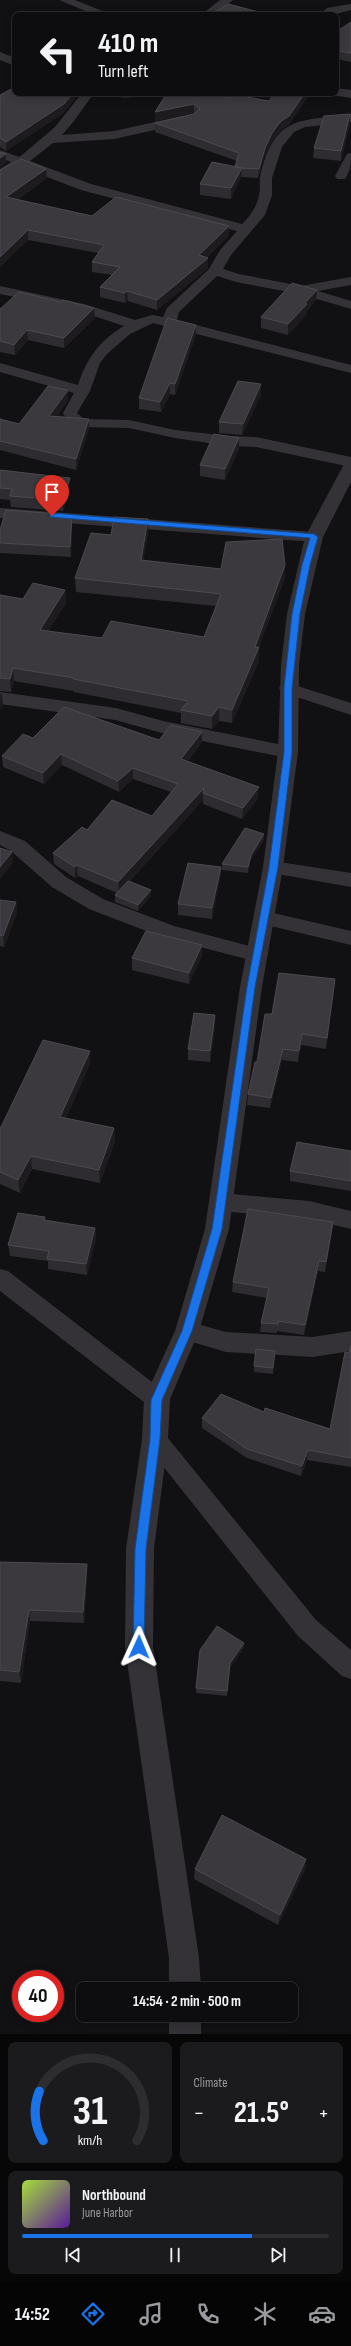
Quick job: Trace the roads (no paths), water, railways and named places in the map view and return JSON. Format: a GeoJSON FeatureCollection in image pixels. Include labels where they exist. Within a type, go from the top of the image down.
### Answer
{"type":"FeatureCollection","features":[{"type":"Feature","properties":{"kind":"street"},"geometry":{"type":"LineString","coordinates":[[65,0],[98,12]]}},
{"type":"Feature","properties":{"kind":"street"},"geometry":{"type":"LineString","coordinates":[[211,12],[227,0]]}},
{"type":"Feature","properties":{"kind":"street"},"geometry":{"type":"LineString","coordinates":[[329,12],[331,10],[351,7]]}},
{"type":"Feature","properties":{"kind":"street"},"geometry":{"type":"LineString","coordinates":[[0,56],[12,61]]}},
{"type":"Feature","properties":{"kind":"street"},"geometry":{"type":"LineString","coordinates":[[339,92],[351,94]]}},
{"type":"Feature","properties":{"kind":"street"},"geometry":{"type":"LineString","coordinates":[[0,175],[20,163],[53,139],[80,107],[86,96]]}},
{"type":"Feature","properties":{"kind":"street"},"geometry":{"type":"LineString","coordinates":[[53,139],[114,135],[193,118]]}},
{"type":"Feature","properties":{"kind":"street"},"geometry":{"type":"LineString","coordinates":[[169,323],[172,311],[215,271],[226,253],[258,215],[266,195],[266,178],[276,147],[290,129],[303,124],[351,118]]}},
{"type":"Feature","properties":{"kind":"street"},"geometry":{"type":"LineString","coordinates":[[0,154],[20,163],[86,187],[245,229]]}},
{"type":"Feature","properties":{"kind":"street"},"geometry":{"type":"LineString","coordinates":[[340,176],[351,157]]}},
{"type":"Feature","properties":{"kind":"street"},"geometry":{"type":"LineString","coordinates":[[215,271],[236,278],[302,290],[351,305]]}},
{"type":"Feature","properties":{"kind":"street"},"geometry":{"type":"LineString","coordinates":[[302,290],[351,281]]}},
{"type":"Feature","properties":{"kind":"street"},"geometry":{"type":"LineString","coordinates":[[0,290],[79,307],[135,324]]}},
{"type":"Feature","properties":{"kind":"street"},"geometry":{"type":"LineString","coordinates":[[351,369],[280,352],[229,335],[152,319],[135,324],[102,351],[93,362],[83,391],[70,413],[73,419],[82,423],[129,424],[175,434],[229,441],[256,442],[351,462]]}},
{"type":"Feature","properties":{"kind":"street"},"geometry":{"type":"LineString","coordinates":[[0,367],[83,391]]}},
{"type":"Feature","properties":{"kind":"street"},"geometry":{"type":"LineString","coordinates":[[185,1982],[184,1958],[139,1647],[140,1549],[155,1439],[157,1400],[187,1331],[217,1229],[251,987],[265,918],[273,867],[288,752],[288,688],[296,614],[306,565],[314,537],[351,466]]}},
{"type":"Feature","properties":{"kind":"street"},"geometry":{"type":"LineString","coordinates":[[0,513],[314,537]]}},
{"type":"Feature","properties":{"kind":"street"},"geometry":{"type":"LineString","coordinates":[[288,688],[351,709]]}},
{"type":"Feature","properties":{"kind":"street"},"geometry":{"type":"LineString","coordinates":[[0,698],[116,714],[162,727],[288,752]]}},
{"type":"Feature","properties":{"kind":"street"},"geometry":{"type":"LineString","coordinates":[[0,837],[18,846],[59,882],[96,904],[169,932],[258,954]]}},
{"type":"Feature","properties":{"kind":"street"},"geometry":{"type":"LineString","coordinates":[[273,867],[351,880]]}},
{"type":"Feature","properties":{"kind":"street"},"geometry":{"type":"LineString","coordinates":[[265,918],[351,938]]}},
{"type":"Feature","properties":{"kind":"street"},"geometry":{"type":"LineString","coordinates":[[221,1202],[309,1210],[351,1220]]}},
{"type":"Feature","properties":{"kind":"street"},"geometry":{"type":"LineString","coordinates":[[0,1278],[157,1400]]}},
{"type":"Feature","properties":{"kind":"street"},"geometry":{"type":"LineString","coordinates":[[187,1331],[226,1342],[313,1347],[351,1341]]}},
{"type":"Feature","properties":{"kind":"street"},"geometry":{"type":"LineString","coordinates":[[155,1439],[307,1628],[351,1667]]}},
{"type":"Feature","properties":{"kind":"street"},"geometry":{"type":"LineString","coordinates":[[185,2022],[185,2034]]}}]}
